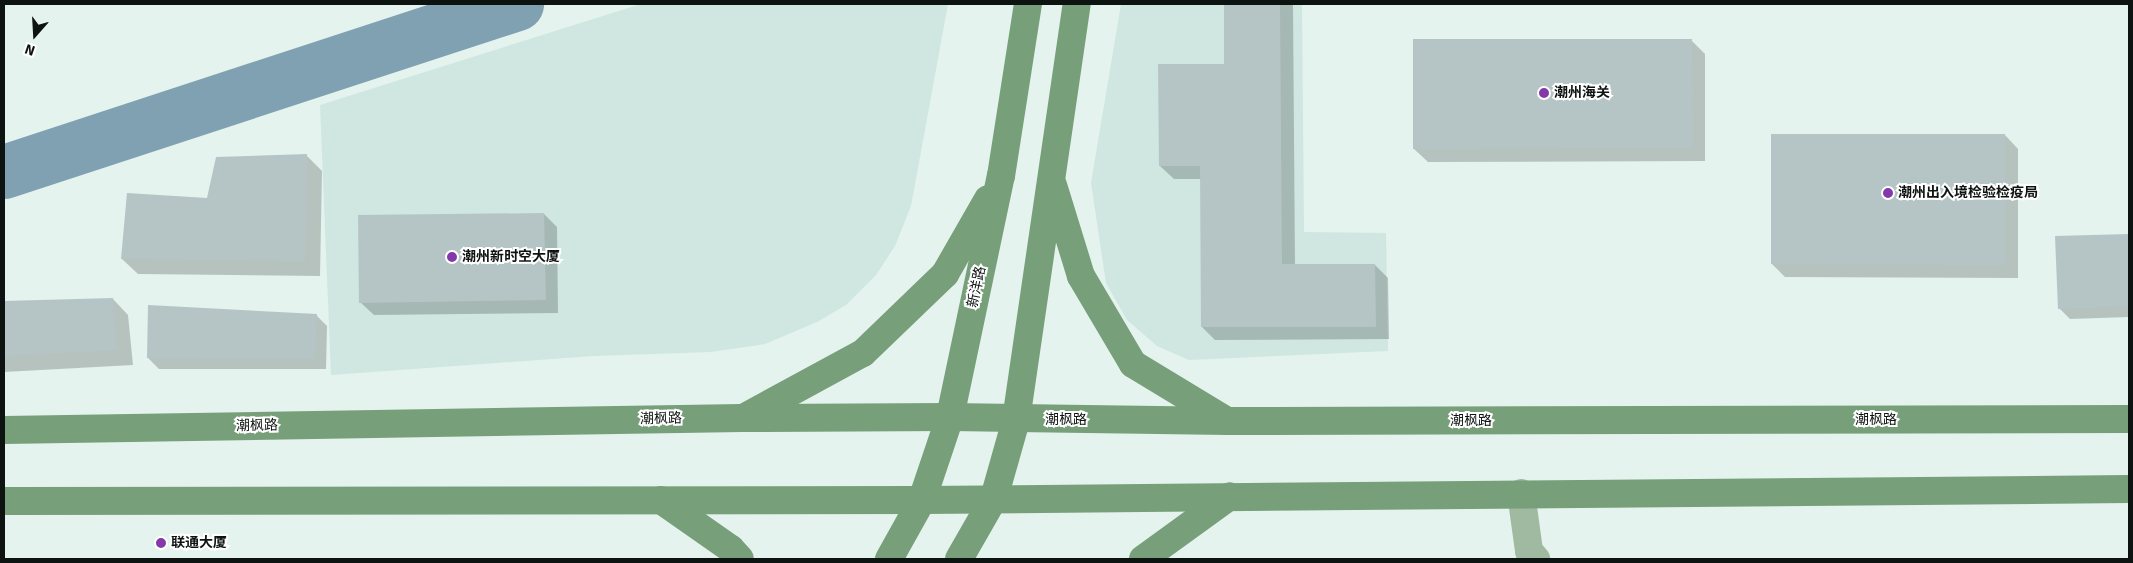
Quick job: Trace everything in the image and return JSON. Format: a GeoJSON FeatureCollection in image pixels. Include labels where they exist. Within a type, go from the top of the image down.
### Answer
{"type":"FeatureCollection","features":[{"type":"Feature","properties":{"kind":"main road","name":"新洋路"},"geometry":{"type":"LineString","coordinates":[[889,559],[922,500],[950,417],[1001,176],[1028,4]]}},
{"type":"Feature","properties":{"kind":"main road"},"geometry":{"type":"LineString","coordinates":[[959,559],[994,498],[1016,420],[1077,4]]}},
{"type":"Feature","properties":{"kind":"main road"},"geometry":{"type":"LineString","coordinates":[[742,418],[863,353],[945,274],[1001,176]]}},
{"type":"Feature","properties":{"kind":"main road"},"geometry":{"type":"LineString","coordinates":[[1051,176],[1081,276],[1133,364],[1228,422]]}},
{"type":"Feature","properties":{"kind":"main road","name":"潮枫路"},"geometry":{"type":"LineString","coordinates":[[4,430],[742,418],[950,417],[1016,420],[1228,422],[2129,419]]}},
{"type":"Feature","properties":{"kind":"main road"},"geometry":{"type":"LineString","coordinates":[[4,500],[922,500],[2129,489]]}},
{"type":"Feature","properties":{"kind":"main road"},"geometry":{"type":"LineString","coordinates":[[1143,559],[1230,496]]}},
{"type":"Feature","properties":{"kind":"main road"},"geometry":{"type":"LineString","coordinates":[[661,500],[731,549],[740,559]]}},
{"type":"Feature","properties":{"kind":"street"},"geometry":{"type":"LineString","coordinates":[[1522,494],[1529,551],[1536,559]]}},
{"type":"Feature","properties":{"kind":"shaded area"},"geometry":{"type":"Polygon","coordinates":[[[641,4],[948,4],[911,206],[895,246],[876,275],[846,305],[817,322],[765,344],[711,352],[593,356],[331,375],[320,105],[641,4]]]}},
{"type":"Feature","properties":{"kind":"shaded area"},"geometry":{"type":"Polygon","coordinates":[[[1121,4],[1302,4],[1304,232],[1386,233],[1388,351],[1189,360],[1157,346],[1127,320],[1106,283],[1091,183],[1121,4]]]}},
{"type":"Feature","properties":{"kind":"building"},"geometry":{"type":"Polygon","coordinates":[[[1224,4],[1280,4],[1282,264],[1375,264],[1376,327],[1201,327],[1200,166],[1159,166],[1158,64],[1224,64],[1224,4]]]}},
{"type":"Feature","properties":{"kind":"building"},"geometry":{"type":"Polygon","coordinates":[[[1413,39],[1692,39],[1693,148],[1413,149],[1413,39]]]}},
{"type":"Feature","properties":{"kind":"building"},"geometry":{"type":"Polygon","coordinates":[[[1771,134],[2005,134],[2005,265],[1771,264],[1771,134]]]}},
{"type":"Feature","properties":{"kind":"building"},"geometry":{"type":"Polygon","coordinates":[[[307,154],[305,261],[121,259],[127,193],[207,198],[216,157],[307,154]]]}},
{"type":"Feature","properties":{"kind":"building","name":"潮州新时空大厦"},"geometry":{"type":"Polygon","coordinates":[[[544,213],[546,300],[359,303],[358,215],[544,213]]]}},
{"type":"Feature","properties":{"kind":"building"},"geometry":{"type":"Polygon","coordinates":[[[2129,234],[2129,306],[2058,309],[2055,236],[2129,234]]]}},
{"type":"Feature","properties":{"kind":"building"},"geometry":{"type":"Polygon","coordinates":[[[113,298],[117,350],[4,356],[4,301],[113,298]]]}},
{"type":"Feature","properties":{"kind":"building"},"geometry":{"type":"Polygon","coordinates":[[[148,305],[317,314],[315,359],[147,358],[148,305]]]}},
{"type":"Feature","properties":{"kind":"waterway"},"geometry":{"type":"LineString","coordinates":[[4,172],[517,4]]}},
{"type":"Feature","properties":{"kind":"place","name":"潮州海关"},"geometry":{"type":"Point","coordinates":[1544,93]}},
{"type":"Feature","properties":{"kind":"place","name":"潮州出入境检验检疫局"},"geometry":{"type":"Point","coordinates":[1888,193]}},
{"type":"Feature","properties":{"kind":"place","name":"潮州新时空大厦"},"geometry":{"type":"Point","coordinates":[452,257]}},
{"type":"Feature","properties":{"kind":"place","name":"联通大厦"},"geometry":{"type":"Point","coordinates":[161,543]}}]}
